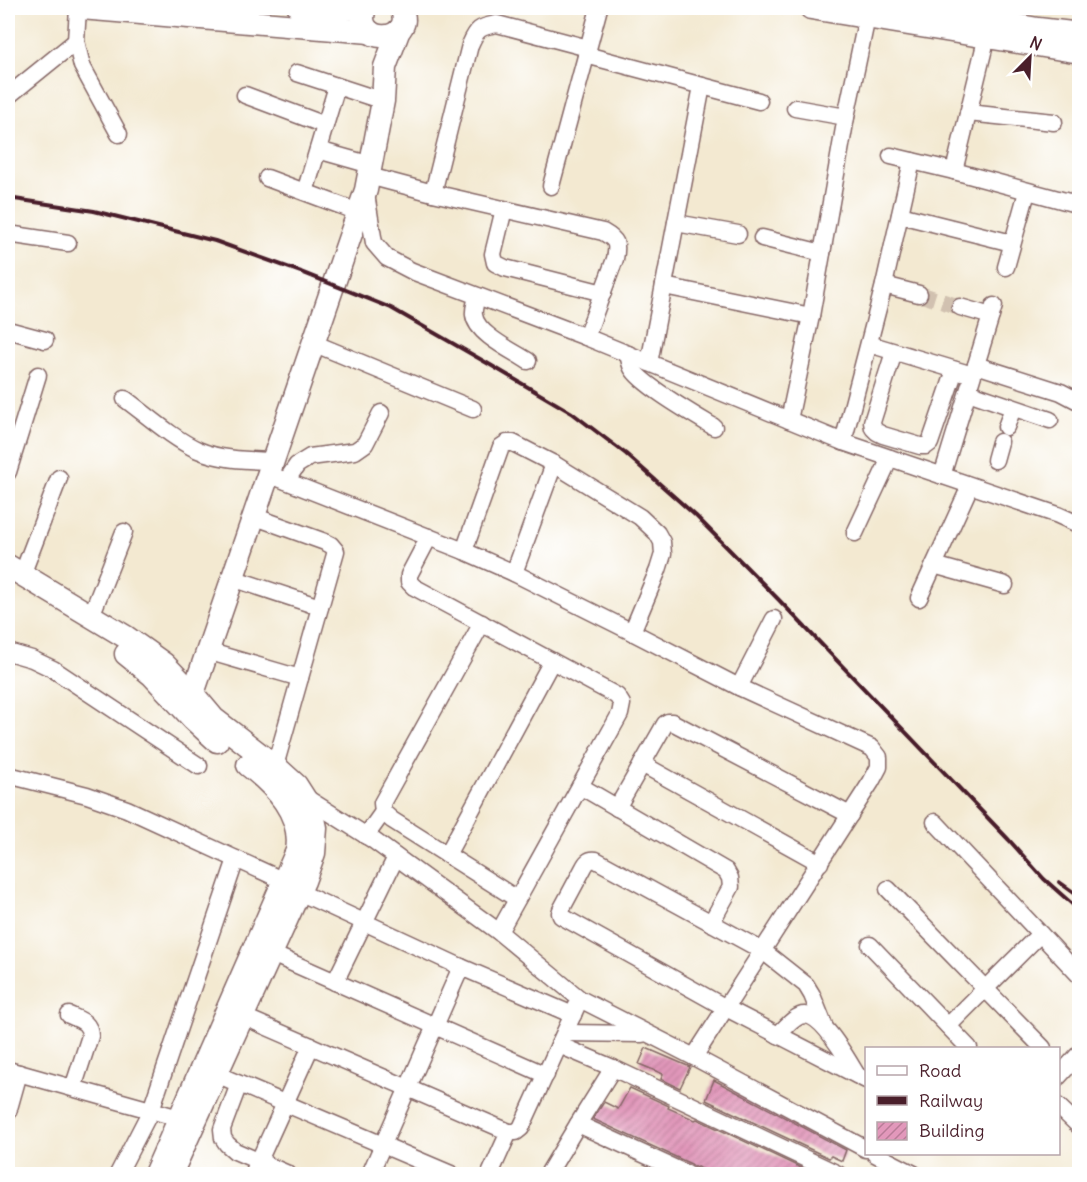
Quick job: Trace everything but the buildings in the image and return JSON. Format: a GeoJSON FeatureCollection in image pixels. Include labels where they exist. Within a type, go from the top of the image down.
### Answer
{"type":"FeatureCollection","features":[{"type":"Feature","properties":{"kind":"main road"},"geometry":{"type":"LineString","coordinates":[[79,8],[373,34],[382,37],[394,34],[404,15]]}},
{"type":"Feature","properties":{"kind":"main road"},"geometry":{"type":"LineString","coordinates":[[299,8],[365,8],[364,22],[373,34],[385,67]]}},
{"type":"Feature","properties":{"kind":"main road"},"geometry":{"type":"LineString","coordinates":[[811,8],[867,17],[923,13],[1080,34]]}},
{"type":"Feature","properties":{"kind":"main road"},"geometry":{"type":"LineString","coordinates":[[923,13],[987,36],[1080,52]]}},
{"type":"Feature","properties":{"kind":"main road"},"geometry":{"type":"LineString","coordinates":[[190,703],[253,516],[275,472],[313,343],[358,212],[368,177],[383,101],[385,67],[404,15]]}},
{"type":"Feature","properties":{"kind":"main road"},"geometry":{"type":"LineString","coordinates":[[12,574],[91,616],[164,664],[218,741],[266,778],[290,810],[294,821],[298,839],[297,851],[291,886],[272,954],[171,1174]]}},
{"type":"Feature","properties":{"kind":"main road"},"geometry":{"type":"LineString","coordinates":[[12,574],[119,649],[275,766],[296,785],[314,817],[315,840],[312,861],[291,886],[179,1118],[155,1174]]}},
{"type":"Feature","properties":{"kind":"street"},"geometry":{"type":"LineString","coordinates":[[79,8],[76,41],[82,66],[119,134]]}},
{"type":"Feature","properties":{"kind":"street"},"geometry":{"type":"LineString","coordinates":[[551,186],[599,8]]}},
{"type":"Feature","properties":{"kind":"street"},"geometry":{"type":"LineString","coordinates":[[789,420],[811,316],[846,117],[867,17]]}},
{"type":"Feature","properties":{"kind":"street"},"geometry":{"type":"LineString","coordinates":[[433,193],[470,45],[476,32],[482,27],[497,24],[759,101]]}},
{"type":"Feature","properties":{"kind":"street"},"geometry":{"type":"LineString","coordinates":[[954,171],[987,36]]}},
{"type":"Feature","properties":{"kind":"street"},"geometry":{"type":"LineString","coordinates":[[8,96],[76,41]]}},
{"type":"Feature","properties":{"kind":"street"},"geometry":{"type":"LineString","coordinates":[[297,73],[383,101]]}},
{"type":"Feature","properties":{"kind":"street"},"geometry":{"type":"LineString","coordinates":[[304,192],[337,86]]}},
{"type":"Feature","properties":{"kind":"street"},"geometry":{"type":"LineString","coordinates":[[650,363],[702,86]]}},
{"type":"Feature","properties":{"kind":"street"},"geometry":{"type":"LineString","coordinates":[[246,95],[325,125]]}},
{"type":"Feature","properties":{"kind":"street"},"geometry":{"type":"LineString","coordinates":[[795,108],[846,117]]}},
{"type":"Feature","properties":{"kind":"street"},"geometry":{"type":"LineString","coordinates":[[968,113],[1054,123]]}},
{"type":"Feature","properties":{"kind":"street"},"geometry":{"type":"LineString","coordinates":[[318,150],[368,177],[603,232],[614,238],[618,246],[615,259],[586,337]]}},
{"type":"Feature","properties":{"kind":"street"},"geometry":{"type":"LineString","coordinates":[[891,156],[1080,205]]}},
{"type":"Feature","properties":{"kind":"street"},"geometry":{"type":"LineString","coordinates":[[843,442],[884,285],[912,161]]}},
{"type":"Feature","properties":{"kind":"street"},"geometry":{"type":"LineString","coordinates":[[368,177],[374,243],[387,258],[412,271],[586,337],[843,442],[1058,515],[1080,525]]}},
{"type":"Feature","properties":{"kind":"street"},"geometry":{"type":"LineString","coordinates":[[267,178],[358,212]]}},
{"type":"Feature","properties":{"kind":"street"},"geometry":{"type":"LineString","coordinates":[[1006,267],[1028,192]]}},
{"type":"Feature","properties":{"kind":"street"},"geometry":{"type":"LineString","coordinates":[[504,209],[493,254],[495,263],[506,268],[603,293]]}},
{"type":"Feature","properties":{"kind":"street"},"geometry":{"type":"LineString","coordinates":[[900,215],[1012,243]]}},
{"type":"Feature","properties":{"kind":"street"},"geometry":{"type":"LineString","coordinates":[[676,222],[738,234]]}},
{"type":"Feature","properties":{"kind":"street"},"geometry":{"type":"LineString","coordinates":[[8,234],[68,243]]}},
{"type":"Feature","properties":{"kind":"street"},"geometry":{"type":"LineString","coordinates":[[762,238],[822,253]]}},
{"type":"Feature","properties":{"kind":"street"},"geometry":{"type":"LineString","coordinates":[[884,285],[919,294]]}},
{"type":"Feature","properties":{"kind":"street"},"geometry":{"type":"LineString","coordinates":[[664,286],[811,316]]}},
{"type":"Feature","properties":{"kind":"street"},"geometry":{"type":"LineString","coordinates":[[477,296],[474,316],[477,325],[487,335],[528,361]]}},
{"type":"Feature","properties":{"kind":"street"},"geometry":{"type":"LineString","coordinates":[[942,476],[993,311],[960,307]]}},
{"type":"Feature","properties":{"kind":"street"},"geometry":{"type":"LineString","coordinates":[[8,330],[45,340]]}},
{"type":"Feature","properties":{"kind":"street"},"geometry":{"type":"LineString","coordinates":[[313,343],[473,409]]}},
{"type":"Feature","properties":{"kind":"street"},"geometry":{"type":"LineString","coordinates":[[868,344],[955,370],[974,370],[1061,392],[1080,402]]}},
{"type":"Feature","properties":{"kind":"street"},"geometry":{"type":"LineString","coordinates":[[894,352],[872,422],[873,428],[883,435],[920,446],[930,443],[955,370]]}},
{"type":"Feature","properties":{"kind":"street"},"geometry":{"type":"LineString","coordinates":[[628,354],[633,369],[640,377],[714,427]]}},
{"type":"Feature","properties":{"kind":"street"},"geometry":{"type":"LineString","coordinates":[[8,472],[38,375]]}},
{"type":"Feature","properties":{"kind":"street"},"geometry":{"type":"LineString","coordinates":[[968,392],[1050,420]]}},
{"type":"Feature","properties":{"kind":"street"},"geometry":{"type":"LineString","coordinates":[[125,399],[172,434],[197,449],[217,456],[245,460],[514,573],[739,687],[872,748],[879,757],[879,767],[871,782],[694,1057]]}},
{"type":"Feature","properties":{"kind":"street"},"geometry":{"type":"LineString","coordinates":[[994,460],[1013,408]]}},
{"type":"Feature","properties":{"kind":"street"},"geometry":{"type":"LineString","coordinates":[[275,472],[297,465],[310,457],[355,451],[365,444],[381,413]]}},
{"type":"Feature","properties":{"kind":"street"},"geometry":{"type":"LineString","coordinates":[[464,551],[501,447],[507,443],[513,443],[554,464],[640,517],[657,532],[662,542],[663,554],[632,632]]}},
{"type":"Feature","properties":{"kind":"street"},"geometry":{"type":"LineString","coordinates":[[855,532],[890,458]]}},
{"type":"Feature","properties":{"kind":"street"},"geometry":{"type":"LineString","coordinates":[[514,573],[554,464]]}},
{"type":"Feature","properties":{"kind":"street"},"geometry":{"type":"LineString","coordinates":[[12,574],[59,478]]}},
{"type":"Feature","properties":{"kind":"street"},"geometry":{"type":"LineString","coordinates":[[920,598],[970,486]]}},
{"type":"Feature","properties":{"kind":"street"},"geometry":{"type":"LineString","coordinates":[[253,516],[325,542],[336,551],[275,766]]}},
{"type":"Feature","properties":{"kind":"street"},"geometry":{"type":"LineString","coordinates":[[91,616],[124,532]]}},
{"type":"Feature","properties":{"kind":"street"},"geometry":{"type":"LineString","coordinates":[[429,537],[409,575],[409,582],[422,592],[617,696],[622,704],[620,714],[499,932]]}},
{"type":"Feature","properties":{"kind":"street"},"geometry":{"type":"LineString","coordinates":[[934,565],[1005,585]]}},
{"type":"Feature","properties":{"kind":"street"},"geometry":{"type":"LineString","coordinates":[[232,578],[320,607]]}},
{"type":"Feature","properties":{"kind":"street"},"geometry":{"type":"LineString","coordinates":[[739,687],[774,619]]}},
{"type":"Feature","properties":{"kind":"street"},"geometry":{"type":"LineString","coordinates":[[366,836],[383,812],[382,803],[482,624]]}},
{"type":"Feature","properties":{"kind":"street"},"geometry":{"type":"LineString","coordinates":[[207,651],[300,678]]}},
{"type":"Feature","properties":{"kind":"street"},"geometry":{"type":"LineString","coordinates":[[8,652],[32,659],[53,669],[199,766]]}},
{"type":"Feature","properties":{"kind":"street"},"geometry":{"type":"LineString","coordinates":[[447,855],[552,661]]}},
{"type":"Feature","properties":{"kind":"street"},"geometry":{"type":"LineString","coordinates":[[617,808],[665,724],[672,722],[850,815]]}},
{"type":"Feature","properties":{"kind":"street"},"geometry":{"type":"LineString","coordinates":[[642,764],[820,863]]}},
{"type":"Feature","properties":{"kind":"street"},"geometry":{"type":"LineString","coordinates":[[8,775],[87,795],[127,809],[461,967],[573,1015]]}},
{"type":"Feature","properties":{"kind":"street"},"geometry":{"type":"LineString","coordinates":[[580,786],[726,871],[730,878],[730,888],[711,923]]}},
{"type":"Feature","properties":{"kind":"street"},"geometry":{"type":"LineString","coordinates":[[276,789],[304,796],[366,836],[499,932],[580,999],[865,1148]]}},
{"type":"Feature","properties":{"kind":"street"},"geometry":{"type":"LineString","coordinates":[[383,812],[392,820],[517,898]]}},
{"type":"Feature","properties":{"kind":"street"},"geometry":{"type":"LineString","coordinates":[[935,822],[1080,976]]}},
{"type":"Feature","properties":{"kind":"street"},"geometry":{"type":"LineString","coordinates":[[334,982],[396,857]]}},
{"type":"Feature","properties":{"kind":"street"},"geometry":{"type":"LineString","coordinates":[[118,1174],[151,1110],[236,859]]}},
{"type":"Feature","properties":{"kind":"street"},"geometry":{"type":"LineString","coordinates":[[591,860],[596,860],[763,951],[806,986],[812,994],[824,1025],[862,1078],[726,1008],[565,918],[560,913],[582,868],[591,860]]}},
{"type":"Feature","properties":{"kind":"street"},"geometry":{"type":"LineString","coordinates":[[888,889],[1042,1047]]}},
{"type":"Feature","properties":{"kind":"street"},"geometry":{"type":"LineString","coordinates":[[948,1026],[1040,934]]}},
{"type":"Feature","properties":{"kind":"street"},"geometry":{"type":"LineString","coordinates":[[870,945],[968,1047]]}},
{"type":"Feature","properties":{"kind":"street"},"geometry":{"type":"LineString","coordinates":[[272,954],[546,1075]]}},
{"type":"Feature","properties":{"kind":"street"},"geometry":{"type":"LineString","coordinates":[[370,1174],[461,967]]}},
{"type":"Feature","properties":{"kind":"street"},"geometry":{"type":"LineString","coordinates":[[242,1016],[509,1132],[516,1132],[521,1128],[580,999]]}},
{"type":"Feature","properties":{"kind":"street"},"geometry":{"type":"LineString","coordinates":[[69,1015],[84,1021],[90,1029],[90,1036],[74,1089]]}},
{"type":"Feature","properties":{"kind":"street"},"geometry":{"type":"LineString","coordinates":[[778,1035],[799,1016],[807,1015],[824,1025]]}},
{"type":"Feature","properties":{"kind":"street"},"geometry":{"type":"LineString","coordinates":[[562,1039],[647,1034]]}},
{"type":"Feature","properties":{"kind":"street"},"geometry":{"type":"LineString","coordinates":[[562,1039],[613,1068],[838,1174]]}},
{"type":"Feature","properties":{"kind":"street"},"geometry":{"type":"LineString","coordinates":[[256,1168],[311,1046]]}},
{"type":"Feature","properties":{"kind":"street"},"geometry":{"type":"LineString","coordinates":[[1060,1071],[1080,1053]]}},
{"type":"Feature","properties":{"kind":"street"},"geometry":{"type":"LineString","coordinates":[[548,1174],[613,1068]]}},
{"type":"Feature","properties":{"kind":"street"},"geometry":{"type":"LineString","coordinates":[[8,1112],[13,1072],[179,1118]]}},
{"type":"Feature","properties":{"kind":"street"},"geometry":{"type":"LineString","coordinates":[[216,1074],[451,1174]]}},
{"type":"Feature","properties":{"kind":"street"},"geometry":{"type":"LineString","coordinates":[[239,1084],[222,1129],[223,1138],[256,1168],[288,1174]]}},
{"type":"Feature","properties":{"kind":"street"},"geometry":{"type":"LineString","coordinates":[[1060,1107],[1080,1127]]}},
{"type":"Feature","properties":{"kind":"street"},"geometry":{"type":"LineString","coordinates":[[578,1124],[687,1174]]}},
{"type":"Feature","properties":{"kind":"street"},"geometry":{"type":"LineString","coordinates":[[490,1174],[509,1132]]}},
{"type":"Feature","properties":{"kind":"street"},"geometry":{"type":"LineString","coordinates":[[876,1155],[891,1169],[914,1174]]}},
{"type":"Feature","properties":{"kind":"tunnel"},"geometry":{"type":"LineString","coordinates":[[919,294],[960,307]]}},
{"type":"Feature","properties":{"kind":"railway"},"geometry":{"type":"LineString","coordinates":[[8,198],[94,211],[215,241],[301,272],[391,308],[572,413],[626,454],[696,516],[1044,879],[1080,911]]}},
{"type":"Feature","properties":{"kind":"railway"},"geometry":{"type":"LineString","coordinates":[[1059,882],[1080,897]]}}]}
